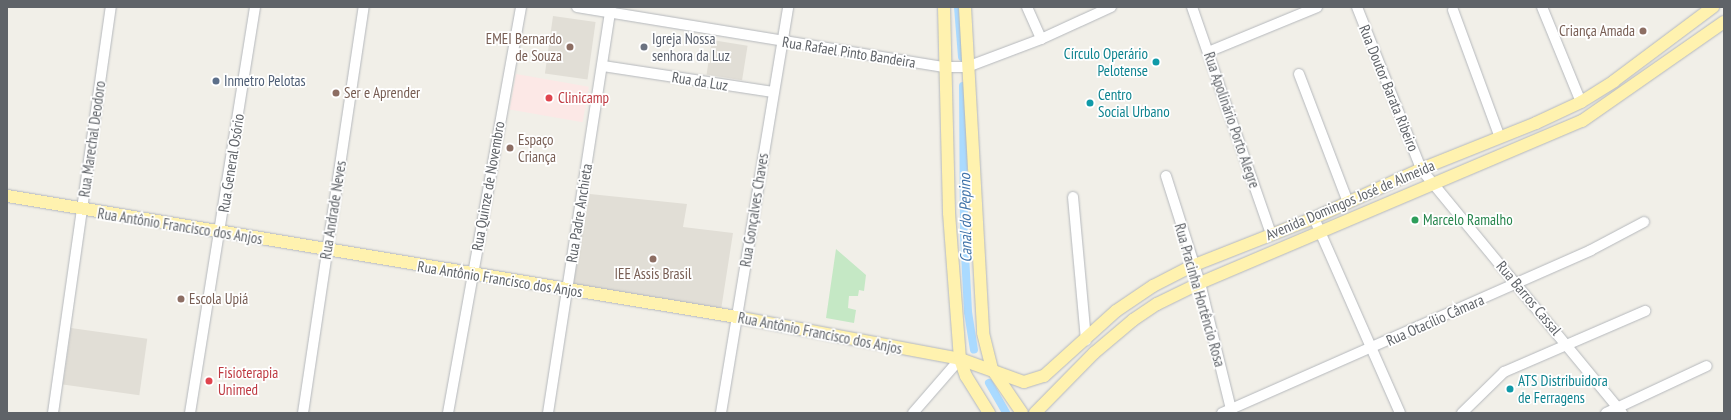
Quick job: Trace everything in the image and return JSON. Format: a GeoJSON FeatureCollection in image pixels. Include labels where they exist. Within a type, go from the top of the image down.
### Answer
{"type":"FeatureCollection","features":[{"type":"Feature","properties":{"kind":"main road"},"geometry":{"type":"LineString","coordinates":[[944,7],[944,67],[949,213],[960,359],[966,376],[989,413]]}},
{"type":"Feature","properties":{"kind":"main road"},"geometry":{"type":"LineString","coordinates":[[965,7],[967,67],[983,334],[992,369],[1022,413]]}},
{"type":"Feature","properties":{"kind":"main road","name":"Avenida Domingos José de Almeida"},"geometry":{"type":"LineString","coordinates":[[992,369],[1010,378],[1024,382],[1034,381],[1044,376],[1133,299],[1192,266],[1314,218],[1421,169],[1500,138],[1580,102],[1614,81],[1713,7]]}},
{"type":"Feature","properties":{"kind":"main road","name":"Avenida Domingos José de Almeida"},"geometry":{"type":"LineString","coordinates":[[1035,413],[1094,353],[1133,320],[1157,304],[1200,284],[1582,121],[1724,22]]}},
{"type":"Feature","properties":{"kind":"main road","name":"Rua Antônio Francisco dos Anjos"},"geometry":{"type":"LineString","coordinates":[[7,196],[81,210],[326,251],[736,317],[960,359],[992,369]]}},
{"type":"Feature","properties":{"kind":"street","name":"Rua Marechal Deodoro"},"geometry":{"type":"LineString","coordinates":[[53,413],[111,7]]}},
{"type":"Feature","properties":{"kind":"street","name":"Rua General Osório"},"geometry":{"type":"LineString","coordinates":[[190,413],[255,7]]}},
{"type":"Feature","properties":{"kind":"street","name":"Rua Andrade Neves"},"geometry":{"type":"LineString","coordinates":[[303,413],[326,251],[364,7]]}},
{"type":"Feature","properties":{"kind":"street","name":"Rua Quinze de Novembro"},"geometry":{"type":"LineString","coordinates":[[448,413],[521,7]]}},
{"type":"Feature","properties":{"kind":"street","name":"Rua Rafael Pinto Bandeira"},"geometry":{"type":"LineString","coordinates":[[577,7],[611,10],[783,41],[944,67],[967,67],[1041,39],[1111,7]]}},
{"type":"Feature","properties":{"kind":"street","name":"Rua Gonçalves Chaves"},"geometry":{"type":"LineString","coordinates":[[721,413],[788,7]]}},
{"type":"Feature","properties":{"kind":"street"},"geometry":{"type":"LineString","coordinates":[[1027,7],[1041,39]]}},
{"type":"Feature","properties":{"kind":"street","name":"Rua Apolinário Porto Alegre"},"geometry":{"type":"LineString","coordinates":[[1192,7],[1271,234]]}},
{"type":"Feature","properties":{"kind":"street"},"geometry":{"type":"LineString","coordinates":[[1208,52],[1317,7]]}},
{"type":"Feature","properties":{"kind":"street","name":"Rua Doutor Barata Ribeiro"},"geometry":{"type":"LineString","coordinates":[[1357,7],[1421,169],[1434,184]]}},
{"type":"Feature","properties":{"kind":"street"},"geometry":{"type":"LineString","coordinates":[[1542,7],[1580,102]]}},
{"type":"Feature","properties":{"kind":"street","name":"Rua Padre Anchieta"},"geometry":{"type":"LineString","coordinates":[[548,413],[604,66],[611,10]]}},
{"type":"Feature","properties":{"kind":"street"},"geometry":{"type":"LineString","coordinates":[[1453,10],[1500,138]]}},
{"type":"Feature","properties":{"kind":"street","name":"Rua da Luz"},"geometry":{"type":"LineString","coordinates":[[604,66],[773,92]]}},
{"type":"Feature","properties":{"kind":"street"},"geometry":{"type":"LineString","coordinates":[[1299,74],[1348,202]]}},
{"type":"Feature","properties":{"kind":"street","name":"Rua Pracinha Hortêncio Rosa"},"geometry":{"type":"LineString","coordinates":[[1166,176],[1192,266],[1200,284],[1228,412]]}},
{"type":"Feature","properties":{"kind":"street","name":"Rua Barros Cassal"},"geometry":{"type":"LineString","coordinates":[[1434,184],[1620,410]]}},
{"type":"Feature","properties":{"kind":"street"},"geometry":{"type":"LineString","coordinates":[[1073,197],[1086,340]]}},
{"type":"Feature","properties":{"kind":"street"},"geometry":{"type":"LineString","coordinates":[[1314,218],[1400,413]]}},
{"type":"Feature","properties":{"kind":"street","name":"Rua Otacílio Câmara"},"geometry":{"type":"LineString","coordinates":[[1228,412],[1612,240],[1644,222]]}},
{"type":"Feature","properties":{"kind":"street"},"geometry":{"type":"LineString","coordinates":[[1462,413],[1504,372],[1646,311]]}},
{"type":"Feature","properties":{"kind":"street"},"geometry":{"type":"LineString","coordinates":[[913,413],[960,359]]}},
{"type":"Feature","properties":{"kind":"street"},"geometry":{"type":"LineString","coordinates":[[1606,413],[1620,410],[1707,366]]}},
{"type":"Feature","properties":{"kind":"shaded area","name":"EMEI Bernardo de Souza"},"geometry":{"type":"Polygon","coordinates":[[[553,16],[596,22],[588,79],[545,73],[553,16]]]}},
{"type":"Feature","properties":{"kind":"shaded area"},"geometry":{"type":"Polygon","coordinates":[[[712,40],[748,46],[742,80],[707,75],[712,40]]]}},
{"type":"Feature","properties":{"kind":"shaded area","name":"Clinicamp"},"geometry":{"type":"Polygon","coordinates":[[[516,74],[589,87],[583,122],[510,109],[516,74]]]}},
{"type":"Feature","properties":{"kind":"shaded area","name":"IEE Assis Brasil"},"geometry":{"type":"Polygon","coordinates":[[[590,194],[687,204],[683,227],[733,233],[721,310],[573,285],[590,194]]]}},
{"type":"Feature","properties":{"kind":"shaded area"},"geometry":{"type":"Polygon","coordinates":[[[71,328],[147,339],[139,395],[63,384],[71,328]]]}},
{"type":"Feature","properties":{"kind":"green space"},"geometry":{"type":"Polygon","coordinates":[[[836,249],[866,275],[864,291],[859,290],[858,296],[849,296],[848,308],[856,310],[854,323],[826,318],[836,249]]]}},
{"type":"Feature","properties":{"kind":"waterway","name":"Canal do Pepino"},"geometry":{"type":"LineString","coordinates":[[958,7],[962,57]]}},
{"type":"Feature","properties":{"kind":"waterway","name":"Canal do Pepino"},"geometry":{"type":"LineString","coordinates":[[963,86],[964,235],[968,312],[974,350]]}},
{"type":"Feature","properties":{"kind":"waterway","name":"Canal do Pepino"},"geometry":{"type":"LineString","coordinates":[[989,383],[1006,413]]}},
{"type":"Feature","properties":{"kind":"place","name":"Criança Amada"},"geometry":{"type":"Point","coordinates":[1643,31]}},
{"type":"Feature","properties":{"kind":"place","name":"EMEI Bernardo de Souza"},"geometry":{"type":"Point","coordinates":[570,47]}},
{"type":"Feature","properties":{"kind":"place","name":"Igreja Nossa senhora da Luz"},"geometry":{"type":"Point","coordinates":[644,47]}},
{"type":"Feature","properties":{"kind":"place","name":"Círculo Operário Pelotense"},"geometry":{"type":"Point","coordinates":[1156,62]}},
{"type":"Feature","properties":{"kind":"place","name":"Inmetro Pelotas"},"geometry":{"type":"Point","coordinates":[216,81]}},
{"type":"Feature","properties":{"kind":"place","name":"Ser e Aprender"},"geometry":{"type":"Point","coordinates":[336,93]}},
{"type":"Feature","properties":{"kind":"place","name":"Clinicamp"},"geometry":{"type":"Point","coordinates":[549,98]}},
{"type":"Feature","properties":{"kind":"place","name":"Centro Social Urbano"},"geometry":{"type":"Point","coordinates":[1090,103]}},
{"type":"Feature","properties":{"kind":"place","name":"Espaço Criança"},"geometry":{"type":"Point","coordinates":[510,148]}},
{"type":"Feature","properties":{"kind":"place","name":"Marcelo Ramalho"},"geometry":{"type":"Point","coordinates":[1415,220]}},
{"type":"Feature","properties":{"kind":"place","name":"IEE Assis Brasil"},"geometry":{"type":"Point","coordinates":[653,259]}},
{"type":"Feature","properties":{"kind":"place","name":"Escola Upiá"},"geometry":{"type":"Point","coordinates":[181,299]}},
{"type":"Feature","properties":{"kind":"place","name":"Fisioterapia Unimed"},"geometry":{"type":"Point","coordinates":[209,381]}},
{"type":"Feature","properties":{"kind":"place","name":"ATS Distribuidora de Ferragens"},"geometry":{"type":"Point","coordinates":[1510,389]}}]}
